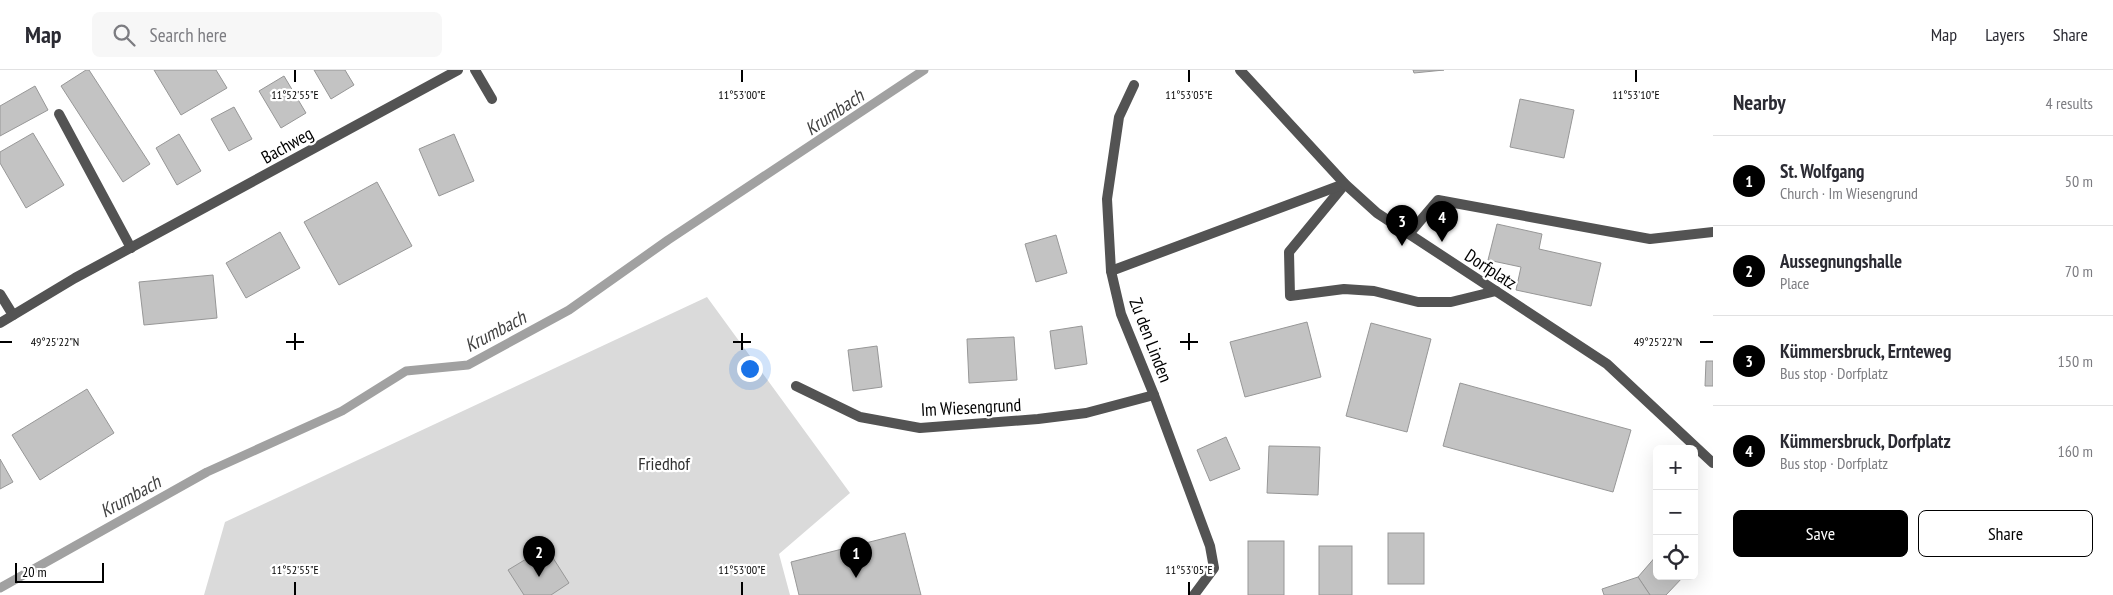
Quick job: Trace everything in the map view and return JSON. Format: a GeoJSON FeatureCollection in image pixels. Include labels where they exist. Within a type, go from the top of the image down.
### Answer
{"type":"FeatureCollection","features":[{"type":"Feature","properties":{"kind":"street","name":"Bachweg"},"geometry":{"type":"LineString","coordinates":[[0,323],[131,248],[458,70]]}},
{"type":"Feature","properties":{"kind":"street"},"geometry":{"type":"LineString","coordinates":[[475,70],[492,99]]}},
{"type":"Feature","properties":{"kind":"street","name":"Dorfplatz"},"geometry":{"type":"LineString","coordinates":[[1240,70],[1345,184],[1377,213],[1607,364],[1713,463]]}},
{"type":"Feature","properties":{"kind":"street","name":"Zu den Linden"},"geometry":{"type":"LineString","coordinates":[[1134,85],[1119,117],[1107,199],[1111,271],[1121,314],[1154,395],[1210,546],[1214,568],[1194,595]]}},
{"type":"Feature","properties":{"kind":"street"},"geometry":{"type":"LineString","coordinates":[[59,114],[131,248]]}},
{"type":"Feature","properties":{"kind":"street"},"geometry":{"type":"LineString","coordinates":[[1111,271],[1345,184]]}},
{"type":"Feature","properties":{"kind":"street"},"geometry":{"type":"LineString","coordinates":[[1345,184],[1289,252],[1290,296],[1344,289],[1374,291],[1418,302],[1451,302],[1496,291]]}},
{"type":"Feature","properties":{"kind":"street"},"geometry":{"type":"LineString","coordinates":[[1409,234],[1438,200],[1650,239],[1713,232]]}},
{"type":"Feature","properties":{"kind":"street"},"geometry":{"type":"LineString","coordinates":[[0,294],[13,315]]}},
{"type":"Feature","properties":{"kind":"street","name":"Im Wiesengrund"},"geometry":{"type":"LineString","coordinates":[[796,386],[860,418],[920,428],[1038,419],[1086,412],[1154,395]]}},
{"type":"Feature","properties":{"kind":"green space","name":"Friedhof"},"geometry":{"type":"Polygon","coordinates":[[[707,297],[850,493],[779,554],[790,595],[204,595],[225,522],[707,297]]]}},
{"type":"Feature","properties":{"kind":"building"},"geometry":{"type":"Polygon","coordinates":[[[89,70],[150,164],[123,182],[61,86],[89,70]]]}},
{"type":"Feature","properties":{"kind":"building"},"geometry":{"type":"Polygon","coordinates":[[[154,70],[216,70],[227,88],[181,115],[154,70]]]}},
{"type":"Feature","properties":{"kind":"building"},"geometry":{"type":"Polygon","coordinates":[[[314,70],[345,70],[354,85],[331,99],[314,70]]]}},
{"type":"Feature","properties":{"kind":"building"},"geometry":{"type":"Polygon","coordinates":[[[1413,70],[1444,70],[1414,73],[1413,70]]]}},
{"type":"Feature","properties":{"kind":"building"},"geometry":{"type":"Polygon","coordinates":[[[284,76],[306,113],[281,128],[259,91],[284,76]]]}},
{"type":"Feature","properties":{"kind":"building"},"geometry":{"type":"Polygon","coordinates":[[[35,86],[48,110],[0,136],[0,106],[35,86]]]}},
{"type":"Feature","properties":{"kind":"building"},"geometry":{"type":"Polygon","coordinates":[[[1520,99],[1574,110],[1564,158],[1510,147],[1520,99]]]}},
{"type":"Feature","properties":{"kind":"building"},"geometry":{"type":"Polygon","coordinates":[[[234,107],[252,139],[229,151],[211,119],[234,107]]]}},
{"type":"Feature","properties":{"kind":"building"},"geometry":{"type":"Polygon","coordinates":[[[33,133],[64,185],[26,208],[0,163],[0,152],[33,133]]]}},
{"type":"Feature","properties":{"kind":"building"},"geometry":{"type":"Polygon","coordinates":[[[179,134],[201,171],[177,185],[156,148],[179,134]]]}},
{"type":"Feature","properties":{"kind":"building"},"geometry":{"type":"Polygon","coordinates":[[[454,134],[474,181],[439,196],[419,149],[454,134]]]}},
{"type":"Feature","properties":{"kind":"building"},"geometry":{"type":"Polygon","coordinates":[[[377,182],[412,246],[339,285],[304,222],[377,182]]]}},
{"type":"Feature","properties":{"kind":"building"},"geometry":{"type":"Polygon","coordinates":[[[1497,224],[1542,234],[1539,249],[1601,263],[1591,306],[1516,290],[1521,267],[1488,260],[1497,224]]]}},
{"type":"Feature","properties":{"kind":"building"},"geometry":{"type":"Polygon","coordinates":[[[280,232],[300,268],[246,298],[226,263],[280,232]]]}},
{"type":"Feature","properties":{"kind":"building"},"geometry":{"type":"Polygon","coordinates":[[[1056,235],[1067,273],[1036,282],[1025,244],[1056,235]]]}},
{"type":"Feature","properties":{"kind":"building"},"geometry":{"type":"Polygon","coordinates":[[[213,275],[217,318],[144,325],[139,282],[213,275]]]}},
{"type":"Feature","properties":{"kind":"building"},"geometry":{"type":"Polygon","coordinates":[[[1307,322],[1321,377],[1245,397],[1230,342],[1307,322]]]}},
{"type":"Feature","properties":{"kind":"building"},"geometry":{"type":"Polygon","coordinates":[[[1371,323],[1431,339],[1407,432],[1346,416],[1371,323]]]}},
{"type":"Feature","properties":{"kind":"building"},"geometry":{"type":"Polygon","coordinates":[[[1082,326],[1087,364],[1055,369],[1050,331],[1082,326]]]}},
{"type":"Feature","properties":{"kind":"building"},"geometry":{"type":"Polygon","coordinates":[[[1014,337],[1017,380],[969,383],[967,339],[1014,337]]]}},
{"type":"Feature","properties":{"kind":"building"},"geometry":{"type":"Polygon","coordinates":[[[877,346],[882,387],[853,391],[848,350],[877,346]]]}},
{"type":"Feature","properties":{"kind":"building"},"geometry":{"type":"Polygon","coordinates":[[[1706,361],[1713,361],[1713,386],[1705,386],[1706,361]]]}},
{"type":"Feature","properties":{"kind":"building"},"geometry":{"type":"Polygon","coordinates":[[[1460,383],[1631,430],[1613,492],[1443,446],[1460,383]]]}},
{"type":"Feature","properties":{"kind":"building"},"geometry":{"type":"Polygon","coordinates":[[[87,389],[114,433],[40,480],[12,435],[87,389]]]}},
{"type":"Feature","properties":{"kind":"building"},"geometry":{"type":"Polygon","coordinates":[[[1226,437],[1240,469],[1210,481],[1197,450],[1226,437]]]}},
{"type":"Feature","properties":{"kind":"building"},"geometry":{"type":"Polygon","coordinates":[[[1269,446],[1320,447],[1318,495],[1267,493],[1269,446]]]}},
{"type":"Feature","properties":{"kind":"building"},"geometry":{"type":"Polygon","coordinates":[[[0,459],[13,482],[0,489],[0,459]]]}},
{"type":"Feature","properties":{"kind":"building"},"geometry":{"type":"Polygon","coordinates":[[[905,533],[921,595],[799,595],[791,562],[905,533]]]}},
{"type":"Feature","properties":{"kind":"building"},"geometry":{"type":"Polygon","coordinates":[[[1388,533],[1424,533],[1424,584],[1388,584],[1388,533]]]}},
{"type":"Feature","properties":{"kind":"building"},"geometry":{"type":"Polygon","coordinates":[[[1248,541],[1284,541],[1284,595],[1248,595],[1248,541]]]}},
{"type":"Feature","properties":{"kind":"building"},"geometry":{"type":"Polygon","coordinates":[[[1319,546],[1352,546],[1352,595],[1319,595],[1319,546]]]}},
{"type":"Feature","properties":{"kind":"building"},"geometry":{"type":"Polygon","coordinates":[[[546,547],[569,583],[551,595],[524,595],[508,570],[546,547]]]}},
{"type":"Feature","properties":{"kind":"building"},"geometry":{"type":"Polygon","coordinates":[[[1653,560],[1653,580],[1680,580],[1666,595],[1650,595],[1638,577],[1653,560]]]}},
{"type":"Feature","properties":{"kind":"building"},"geometry":{"type":"Polygon","coordinates":[[[1638,577],[1650,595],[1604,595],[1602,589],[1638,577]]]}},
{"type":"Feature","properties":{"kind":"waterway","name":"Krumbach"},"geometry":{"type":"LineString","coordinates":[[0,588],[207,472],[342,411],[406,371],[468,365],[569,310],[668,240],[924,70]]}},
{"type":"Feature","properties":{"kind":"place","name":"Kümmersbruck, Dorfplatz"},"geometry":{"type":"Point","coordinates":[1442,242]}},
{"type":"Feature","properties":{"kind":"place","name":"Kümmersbruck, Ernteweg"},"geometry":{"type":"Point","coordinates":[1402,246]}},
{"type":"Feature","properties":{"kind":"place","name":"Aussegnungshalle"},"geometry":{"type":"Point","coordinates":[539,577]}},
{"type":"Feature","properties":{"kind":"place","name":"St. Wolfgang"},"geometry":{"type":"Point","coordinates":[856,578]}}]}
